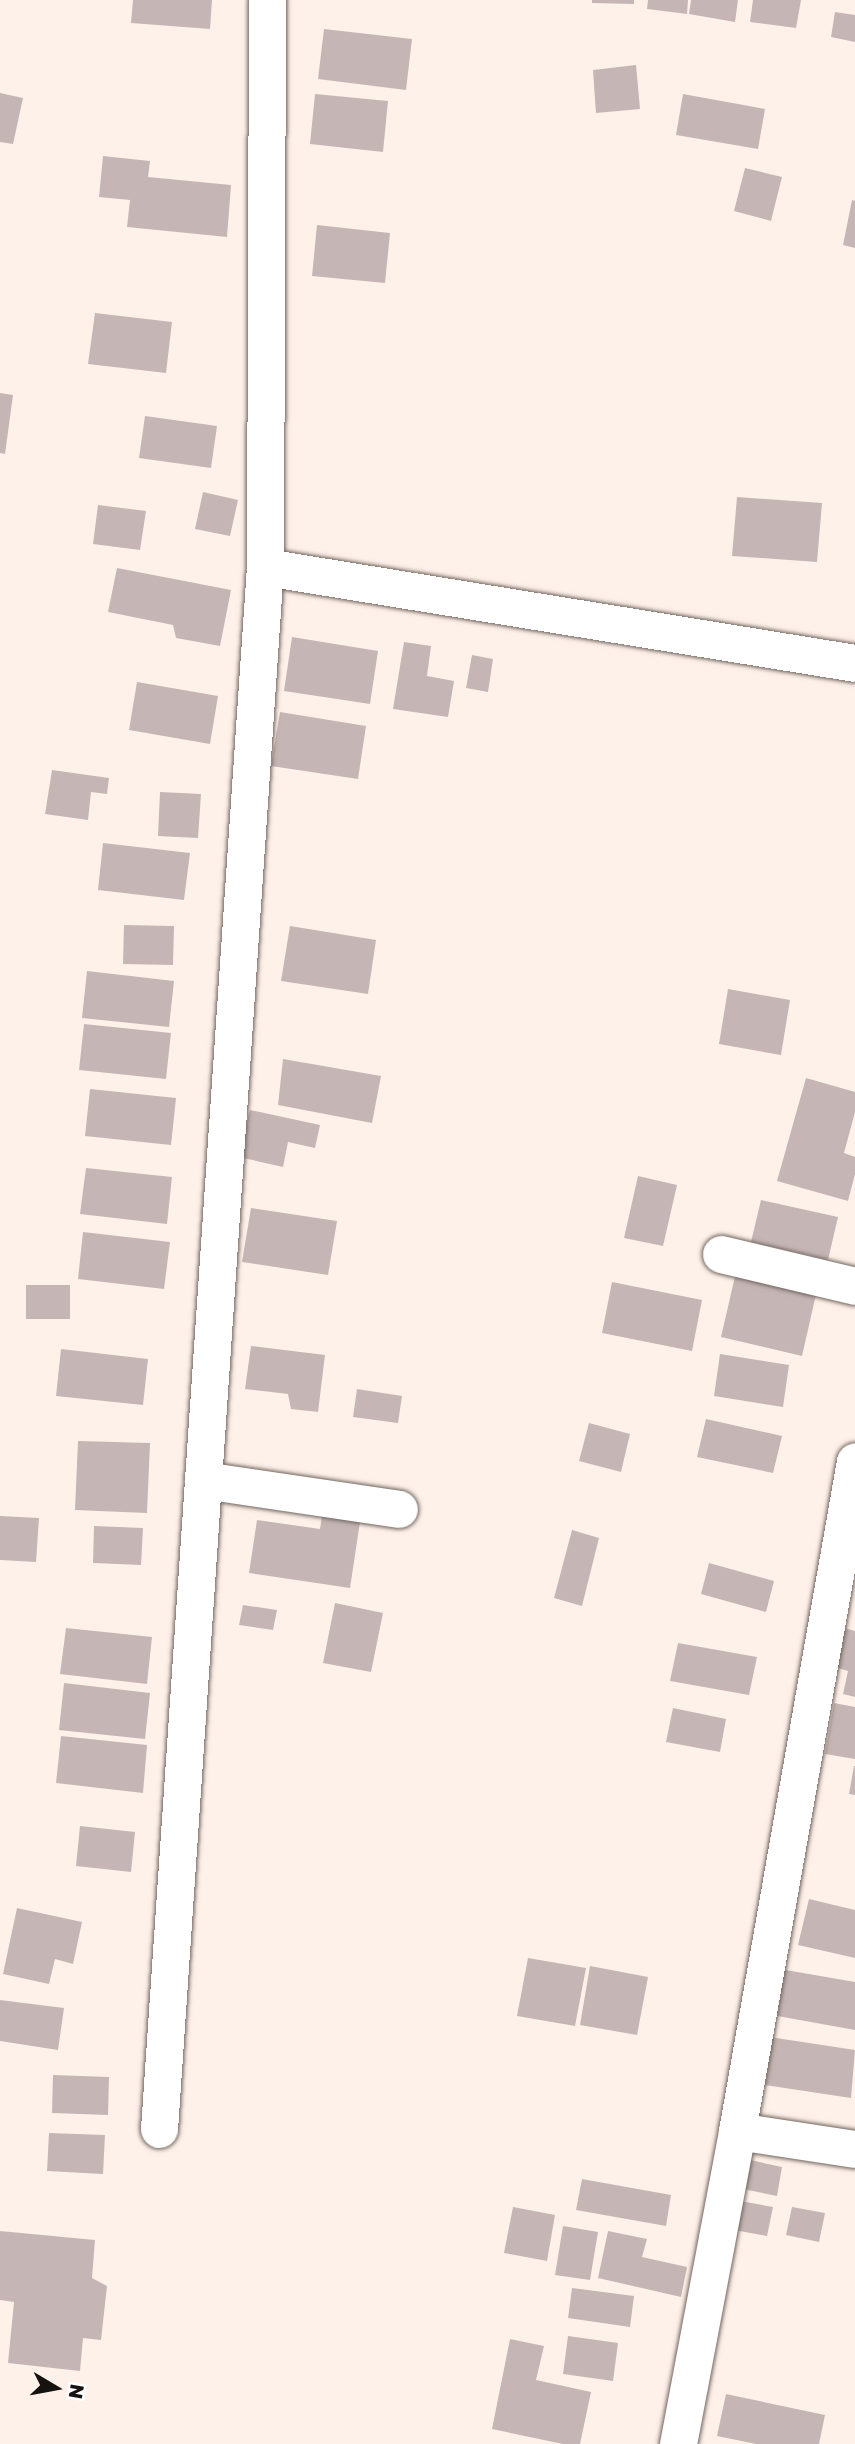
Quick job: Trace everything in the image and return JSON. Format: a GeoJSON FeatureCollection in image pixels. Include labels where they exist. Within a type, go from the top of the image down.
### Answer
{"type":"FeatureCollection","features":[{"type":"Feature","properties":{"kind":"street"},"geometry":{"type":"LineString","coordinates":[[159,2129],[265,567],[267,0]]}},
{"type":"Feature","properties":{"kind":"street"},"geometry":{"type":"LineString","coordinates":[[265,567],[855,663]]}},
{"type":"Feature","properties":{"kind":"street"},"geometry":{"type":"LineString","coordinates":[[721,1254],[855,1286]]}},
{"type":"Feature","properties":{"kind":"street"},"geometry":{"type":"LineString","coordinates":[[678,2444],[737,2131],[855,1461]]}},
{"type":"Feature","properties":{"kind":"street"},"geometry":{"type":"LineString","coordinates":[[202,1480],[399,1509]]}},
{"type":"Feature","properties":{"kind":"street"},"geometry":{"type":"LineString","coordinates":[[737,2131],[855,2149]]}},
{"type":"Feature","properties":{"kind":"building"},"geometry":{"type":"Polygon","coordinates":[[[133,0],[212,0],[210,29],[131,23],[133,0]]]}},
{"type":"Feature","properties":{"kind":"building"},"geometry":{"type":"Polygon","coordinates":[[[592,0],[634,0],[634,4],[592,3],[592,0]]]}},
{"type":"Feature","properties":{"kind":"building"},"geometry":{"type":"Polygon","coordinates":[[[648,0],[688,0],[687,14],[647,9],[648,0]]]}},
{"type":"Feature","properties":{"kind":"building"},"geometry":{"type":"Polygon","coordinates":[[[691,0],[738,0],[735,22],[689,14],[691,0]]]}},
{"type":"Feature","properties":{"kind":"building"},"geometry":{"type":"Polygon","coordinates":[[[753,0],[801,0],[796,28],[750,22],[753,0]]]}},
{"type":"Feature","properties":{"kind":"building"},"geometry":{"type":"Polygon","coordinates":[[[835,12],[855,15],[855,42],[831,37],[835,12]]]}},
{"type":"Feature","properties":{"kind":"building"},"geometry":{"type":"Polygon","coordinates":[[[324,29],[412,39],[406,90],[318,79],[324,29]]]}},
{"type":"Feature","properties":{"kind":"building"},"geometry":{"type":"Polygon","coordinates":[[[636,65],[640,109],[596,113],[593,70],[636,65]]]}},
{"type":"Feature","properties":{"kind":"building"},"geometry":{"type":"Polygon","coordinates":[[[0,93],[23,98],[13,144],[0,142],[0,93]]]}},
{"type":"Feature","properties":{"kind":"building"},"geometry":{"type":"Polygon","coordinates":[[[315,94],[388,101],[383,152],[310,144],[315,94]]]}},
{"type":"Feature","properties":{"kind":"building"},"geometry":{"type":"Polygon","coordinates":[[[683,94],[765,109],[758,149],[676,135],[683,94]]]}},
{"type":"Feature","properties":{"kind":"building"},"geometry":{"type":"Polygon","coordinates":[[[103,156],[150,161],[148,177],[231,185],[227,237],[127,227],[130,200],[99,197],[103,156]]]}},
{"type":"Feature","properties":{"kind":"building"},"geometry":{"type":"Polygon","coordinates":[[[745,168],[782,177],[771,221],[734,211],[745,168]]]}},
{"type":"Feature","properties":{"kind":"building"},"geometry":{"type":"Polygon","coordinates":[[[852,200],[855,201],[855,248],[843,245],[852,200]]]}},
{"type":"Feature","properties":{"kind":"building"},"geometry":{"type":"Polygon","coordinates":[[[317,225],[390,233],[385,283],[312,276],[317,225]]]}},
{"type":"Feature","properties":{"kind":"building"},"geometry":{"type":"Polygon","coordinates":[[[95,313],[172,322],[166,373],[88,364],[95,313]]]}},
{"type":"Feature","properties":{"kind":"building"},"geometry":{"type":"Polygon","coordinates":[[[0,393],[13,395],[5,454],[0,453],[0,393]]]}},
{"type":"Feature","properties":{"kind":"building"},"geometry":{"type":"Polygon","coordinates":[[[145,416],[217,426],[211,468],[139,458],[145,416]]]}},
{"type":"Feature","properties":{"kind":"building"},"geometry":{"type":"Polygon","coordinates":[[[203,492],[238,500],[230,536],[195,529],[203,492]]]}},
{"type":"Feature","properties":{"kind":"building"},"geometry":{"type":"Polygon","coordinates":[[[737,497],[822,503],[817,562],[732,556],[737,497]]]}},
{"type":"Feature","properties":{"kind":"building"},"geometry":{"type":"Polygon","coordinates":[[[98,505],[146,511],[140,550],[93,544],[98,505]]]}},
{"type":"Feature","properties":{"kind":"building"},"geometry":{"type":"Polygon","coordinates":[[[117,568],[231,590],[220,646],[176,638],[173,625],[108,612],[117,568]]]}},
{"type":"Feature","properties":{"kind":"building"},"geometry":{"type":"Polygon","coordinates":[[[292,637],[378,651],[370,704],[284,691],[292,637]]]}},
{"type":"Feature","properties":{"kind":"building"},"geometry":{"type":"Polygon","coordinates":[[[404,642],[431,646],[427,676],[454,681],[448,717],[393,709],[404,642]]]}},
{"type":"Feature","properties":{"kind":"building"},"geometry":{"type":"Polygon","coordinates":[[[472,655],[493,659],[488,692],[466,688],[472,655]]]}},
{"type":"Feature","properties":{"kind":"building"},"geometry":{"type":"Polygon","coordinates":[[[137,682],[218,696],[210,744],[129,730],[137,682]]]}},
{"type":"Feature","properties":{"kind":"building"},"geometry":{"type":"Polygon","coordinates":[[[280,712],[366,726],[358,779],[271,766],[280,712]]]}},
{"type":"Feature","properties":{"kind":"building"},"geometry":{"type":"Polygon","coordinates":[[[52,770],[109,778],[107,794],[91,792],[88,820],[45,814],[52,770]]]}},
{"type":"Feature","properties":{"kind":"building"},"geometry":{"type":"Polygon","coordinates":[[[160,792],[201,794],[198,838],[158,836],[160,792]]]}},
{"type":"Feature","properties":{"kind":"building"},"geometry":{"type":"Polygon","coordinates":[[[103,843],[190,853],[184,900],[98,890],[103,843]]]}},
{"type":"Feature","properties":{"kind":"building"},"geometry":{"type":"Polygon","coordinates":[[[124,925],[174,926],[173,965],[123,964],[124,925]]]}},
{"type":"Feature","properties":{"kind":"building"},"geometry":{"type":"Polygon","coordinates":[[[290,926],[376,940],[368,994],[281,981],[290,926]]]}},
{"type":"Feature","properties":{"kind":"building"},"geometry":{"type":"Polygon","coordinates":[[[87,971],[174,981],[169,1027],[82,1018],[87,971]]]}},
{"type":"Feature","properties":{"kind":"building"},"geometry":{"type":"Polygon","coordinates":[[[728,989],[790,1000],[781,1055],[719,1044],[728,989]]]}},
{"type":"Feature","properties":{"kind":"building"},"geometry":{"type":"Polygon","coordinates":[[[84,1024],[171,1033],[166,1079],[79,1070],[84,1024]]]}},
{"type":"Feature","properties":{"kind":"building"},"geometry":{"type":"Polygon","coordinates":[[[283,1059],[381,1076],[372,1123],[278,1105],[283,1059]]]}},
{"type":"Feature","properties":{"kind":"building"},"geometry":{"type":"Polygon","coordinates":[[[806,1078],[855,1092],[855,1112],[844,1153],[855,1157],[855,1174],[848,1201],[777,1181],[806,1078]]]}},
{"type":"Feature","properties":{"kind":"building"},"geometry":{"type":"Polygon","coordinates":[[[90,1089],[176,1098],[171,1145],[85,1136],[90,1089]]]}},
{"type":"Feature","properties":{"kind":"building"},"geometry":{"type":"Polygon","coordinates":[[[250,1110],[320,1125],[315,1148],[288,1142],[283,1167],[239,1157],[250,1110]]]}},
{"type":"Feature","properties":{"kind":"building"},"geometry":{"type":"Polygon","coordinates":[[[86,1168],[172,1177],[167,1224],[80,1214],[86,1168]]]}},
{"type":"Feature","properties":{"kind":"building"},"geometry":{"type":"Polygon","coordinates":[[[638,1176],[677,1185],[663,1246],[624,1238],[638,1176]]]}},
{"type":"Feature","properties":{"kind":"building"},"geometry":{"type":"Polygon","coordinates":[[[761,1200],[838,1217],[828,1260],[751,1242],[761,1200]]]}},
{"type":"Feature","properties":{"kind":"building"},"geometry":{"type":"Polygon","coordinates":[[[251,1208],[337,1221],[328,1275],[242,1262],[251,1208]]]}},
{"type":"Feature","properties":{"kind":"building"},"geometry":{"type":"Polygon","coordinates":[[[83,1232],[170,1242],[164,1289],[78,1279],[83,1232]]]}},
{"type":"Feature","properties":{"kind":"building"},"geometry":{"type":"Polygon","coordinates":[[[736,1272],[817,1290],[802,1356],[721,1337],[736,1272]]]}},
{"type":"Feature","properties":{"kind":"building"},"geometry":{"type":"Polygon","coordinates":[[[612,1282],[702,1300],[692,1351],[602,1333],[612,1282]]]}},
{"type":"Feature","properties":{"kind":"building"},"geometry":{"type":"Polygon","coordinates":[[[26,1285],[70,1285],[70,1319],[26,1319],[26,1285]]]}},
{"type":"Feature","properties":{"kind":"building"},"geometry":{"type":"Polygon","coordinates":[[[251,1346],[325,1355],[318,1412],[291,1409],[288,1394],[245,1389],[251,1346]]]}},
{"type":"Feature","properties":{"kind":"building"},"geometry":{"type":"Polygon","coordinates":[[[61,1349],[148,1359],[143,1405],[56,1396],[61,1349]]]}},
{"type":"Feature","properties":{"kind":"building"},"geometry":{"type":"Polygon","coordinates":[[[720,1354],[789,1365],[783,1407],[714,1396],[720,1354]]]}},
{"type":"Feature","properties":{"kind":"building"},"geometry":{"type":"Polygon","coordinates":[[[357,1389],[402,1396],[398,1423],[353,1417],[357,1389]]]}},
{"type":"Feature","properties":{"kind":"building"},"geometry":{"type":"Polygon","coordinates":[[[706,1419],[782,1436],[773,1473],[697,1457],[706,1419]]]}},
{"type":"Feature","properties":{"kind":"building"},"geometry":{"type":"Polygon","coordinates":[[[589,1423],[630,1434],[621,1472],[579,1461],[589,1423]]]}},
{"type":"Feature","properties":{"kind":"building"},"geometry":{"type":"Polygon","coordinates":[[[78,1441],[150,1443],[147,1513],[75,1510],[78,1441]]]}},
{"type":"Feature","properties":{"kind":"building"},"geometry":{"type":"Polygon","coordinates":[[[0,1516],[39,1518],[36,1562],[0,1560],[0,1516]]]}},
{"type":"Feature","properties":{"kind":"building"},"geometry":{"type":"Polygon","coordinates":[[[322,1516],[360,1522],[350,1588],[249,1573],[257,1520],[320,1529],[322,1516]]]}},
{"type":"Feature","properties":{"kind":"building"},"geometry":{"type":"Polygon","coordinates":[[[94,1526],[143,1528],[141,1565],[93,1563],[94,1526]]]}},
{"type":"Feature","properties":{"kind":"building"},"geometry":{"type":"Polygon","coordinates":[[[572,1530],[599,1538],[582,1606],[554,1598],[572,1530]]]}},
{"type":"Feature","properties":{"kind":"building"},"geometry":{"type":"Polygon","coordinates":[[[709,1563],[774,1581],[766,1612],[701,1594],[709,1563]]]}},
{"type":"Feature","properties":{"kind":"building"},"geometry":{"type":"Polygon","coordinates":[[[335,1603],[383,1613],[371,1672],[323,1663],[335,1603]]]}},
{"type":"Feature","properties":{"kind":"building"},"geometry":{"type":"Polygon","coordinates":[[[243,1605],[277,1610],[273,1630],[239,1625],[243,1605]]]}},
{"type":"Feature","properties":{"kind":"building"},"geometry":{"type":"Polygon","coordinates":[[[840,1627],[855,1631],[855,1697],[843,1694],[848,1671],[831,1666],[840,1627]]]}},
{"type":"Feature","properties":{"kind":"building"},"geometry":{"type":"Polygon","coordinates":[[[66,1628],[152,1637],[147,1684],[60,1674],[66,1628]]]}},
{"type":"Feature","properties":{"kind":"building"},"geometry":{"type":"Polygon","coordinates":[[[678,1643],[757,1657],[749,1695],[670,1681],[678,1643]]]}},
{"type":"Feature","properties":{"kind":"building"},"geometry":{"type":"Polygon","coordinates":[[[64,1683],[150,1693],[145,1739],[59,1730],[64,1683]]]}},
{"type":"Feature","properties":{"kind":"building"},"geometry":{"type":"Polygon","coordinates":[[[834,1703],[855,1707],[855,1759],[825,1754],[834,1703]]]}},
{"type":"Feature","properties":{"kind":"building"},"geometry":{"type":"Polygon","coordinates":[[[673,1708],[726,1719],[720,1752],[666,1742],[673,1708]]]}},
{"type":"Feature","properties":{"kind":"building"},"geometry":{"type":"Polygon","coordinates":[[[61,1736],[147,1745],[143,1793],[56,1783],[61,1736]]]}},
{"type":"Feature","properties":{"kind":"building"},"geometry":{"type":"Polygon","coordinates":[[[855,1766],[855,1795],[849,1794],[855,1766]]]}},
{"type":"Feature","properties":{"kind":"building"},"geometry":{"type":"Polygon","coordinates":[[[80,1826],[135,1832],[131,1872],[76,1866],[80,1826]]]}},
{"type":"Feature","properties":{"kind":"building"},"geometry":{"type":"Polygon","coordinates":[[[809,1899],[855,1910],[855,1958],[798,1945],[809,1899]]]}},
{"type":"Feature","properties":{"kind":"building"},"geometry":{"type":"Polygon","coordinates":[[[17,1908],[82,1922],[73,1964],[55,1959],[49,1984],[3,1974],[17,1908]]]}},
{"type":"Feature","properties":{"kind":"building"},"geometry":{"type":"Polygon","coordinates":[[[528,1958],[586,1968],[575,2026],[517,2016],[528,1958]]]}},
{"type":"Feature","properties":{"kind":"building"},"geometry":{"type":"Polygon","coordinates":[[[590,1966],[648,1977],[637,2035],[580,2025],[590,1966]]]}},
{"type":"Feature","properties":{"kind":"building"},"geometry":{"type":"Polygon","coordinates":[[[780,1969],[855,1982],[855,2030],[772,2015],[780,1969]]]}},
{"type":"Feature","properties":{"kind":"building"},"geometry":{"type":"Polygon","coordinates":[[[0,2000],[64,2008],[58,2050],[0,2041],[0,2000]]]}},
{"type":"Feature","properties":{"kind":"building"},"geometry":{"type":"Polygon","coordinates":[[[763,2036],[855,2050],[851,2098],[765,2085],[768,2066],[758,2065],[763,2036]]]}},
{"type":"Feature","properties":{"kind":"building"},"geometry":{"type":"Polygon","coordinates":[[[53,2075],[109,2077],[108,2115],[52,2113],[53,2075]]]}},
{"type":"Feature","properties":{"kind":"building"},"geometry":{"type":"Polygon","coordinates":[[[49,2133],[105,2135],[103,2174],[47,2171],[49,2133]]]}},
{"type":"Feature","properties":{"kind":"building"},"geometry":{"type":"Polygon","coordinates":[[[750,2160],[782,2167],[777,2196],[743,2189],[750,2160]]]}},
{"type":"Feature","properties":{"kind":"building"},"geometry":{"type":"Polygon","coordinates":[[[582,2179],[671,2195],[666,2226],[576,2210],[582,2179]]]}},
{"type":"Feature","properties":{"kind":"building"},"geometry":{"type":"Polygon","coordinates":[[[740,2201],[773,2207],[767,2236],[734,2230],[740,2201]]]}},
{"type":"Feature","properties":{"kind":"building"},"geometry":{"type":"Polygon","coordinates":[[[513,2207],[555,2215],[547,2261],[504,2253],[513,2207]]]}},
{"type":"Feature","properties":{"kind":"building"},"geometry":{"type":"Polygon","coordinates":[[[792,2207],[825,2213],[819,2242],[786,2235],[792,2207]]]}},
{"type":"Feature","properties":{"kind":"building"},"geometry":{"type":"Polygon","coordinates":[[[563,2226],[598,2232],[590,2280],[555,2275],[563,2226]]]}},
{"type":"Feature","properties":{"kind":"building"},"geometry":{"type":"Polygon","coordinates":[[[0,2231],[95,2240],[92,2278],[107,2286],[101,2340],[83,2338],[80,2371],[8,2363],[14,2302],[0,2300],[0,2231]]]}},
{"type":"Feature","properties":{"kind":"building"},"geometry":{"type":"Polygon","coordinates":[[[608,2231],[647,2239],[642,2257],[687,2267],[681,2297],[598,2278],[608,2231]]]}},
{"type":"Feature","properties":{"kind":"building"},"geometry":{"type":"Polygon","coordinates":[[[572,2288],[634,2296],[630,2327],[568,2318],[572,2288]]]}},
{"type":"Feature","properties":{"kind":"building"},"geometry":{"type":"Polygon","coordinates":[[[568,2336],[618,2343],[613,2381],[563,2374],[568,2336]]]}},
{"type":"Feature","properties":{"kind":"building"},"geometry":{"type":"Polygon","coordinates":[[[510,2339],[544,2346],[536,2380],[591,2392],[580,2444],[563,2444],[492,2429],[510,2339]]]}},
{"type":"Feature","properties":{"kind":"building"},"geometry":{"type":"Polygon","coordinates":[[[726,2394],[825,2415],[819,2444],[756,2444],[717,2436],[726,2394]]]}}]}
